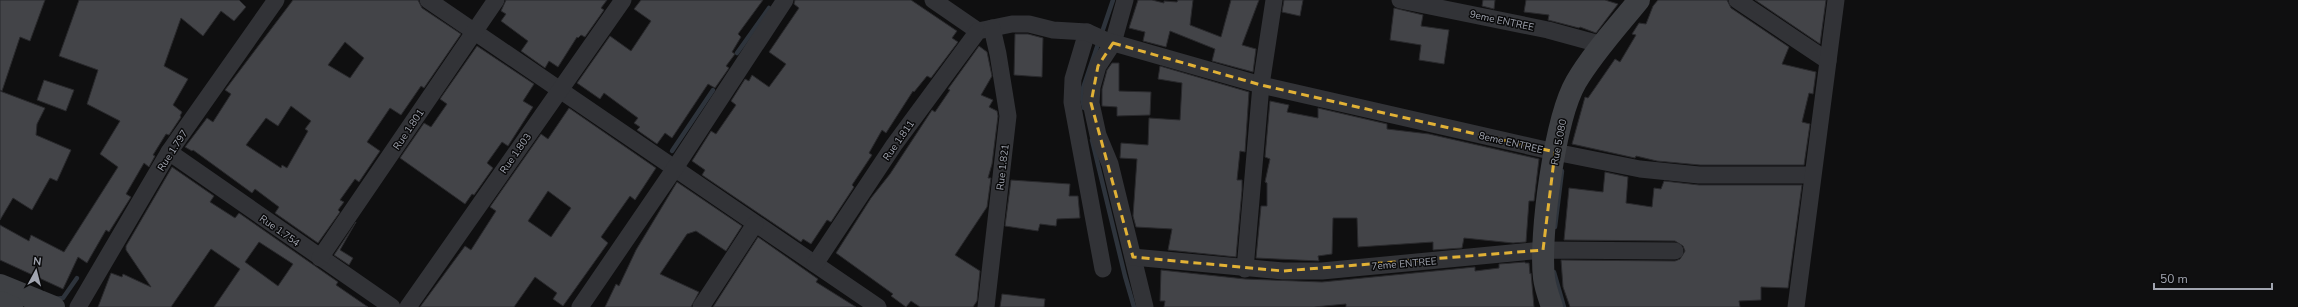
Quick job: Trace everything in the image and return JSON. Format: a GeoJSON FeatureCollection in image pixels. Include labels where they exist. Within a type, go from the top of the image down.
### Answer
{"type":"FeatureCollection","features":[{"type":"Feature","properties":{"kind":"main road","name":"Rue 5.080"},"geometry":{"type":"LineString","coordinates":[[1552,307],[1544,279],[1542,250],[1555,152],[1563,115],[1576,82],[1639,0]]}},
{"type":"Feature","properties":{"kind":"main road"},"geometry":{"type":"LineString","coordinates":[[0,284],[54,307]]}},
{"type":"Feature","properties":{"kind":"main road"},"geometry":{"type":"LineString","coordinates":[[0,302],[12,307]]}},
{"type":"Feature","properties":{"kind":"street","name":"Rue 1.797"},"geometry":{"type":"LineString","coordinates":[[78,307],[169,152],[276,0]]}},
{"type":"Feature","properties":{"kind":"street"},"geometry":{"type":"LineString","coordinates":[[428,0],[878,307]]}},
{"type":"Feature","properties":{"kind":"street","name":"Rue 1.801"},"geometry":{"type":"LineString","coordinates":[[320,258],[496,0]]}},
{"type":"Feature","properties":{"kind":"street","name":"Rue 1.803"},"geometry":{"type":"LineString","coordinates":[[408,307],[623,0]]}},
{"type":"Feature","properties":{"kind":"street"},"geometry":{"type":"LineString","coordinates":[[580,307],[675,168],[785,0]]}},
{"type":"Feature","properties":{"kind":"street"},"geometry":{"type":"LineString","coordinates":[[933,0],[985,29]]}},
{"type":"Feature","properties":{"kind":"street"},"geometry":{"type":"LineString","coordinates":[[1103,269],[1072,102],[1073,79],[1125,0]]}},
{"type":"Feature","properties":{"kind":"street"},"geometry":{"type":"LineString","coordinates":[[1245,269],[1261,85],[1274,0]]}},
{"type":"Feature","properties":{"kind":"street","name":"9eme ENTREE"},"geometry":{"type":"LineString","coordinates":[[1400,0],[1548,30],[1603,45]]}},
{"type":"Feature","properties":{"kind":"street"},"geometry":{"type":"LineString","coordinates":[[1736,0],[1828,61]]}},
{"type":"Feature","properties":{"kind":"street"},"geometry":{"type":"LineString","coordinates":[[1796,307],[1836,0]]}},
{"type":"Feature","properties":{"kind":"street","name":"8eme ENTREE"},"geometry":{"type":"LineString","coordinates":[[985,29],[1012,24],[1029,24],[1053,30],[1100,38],[1261,85],[1555,152],[1640,169],[1699,175],[1812,175]]}},
{"type":"Feature","properties":{"kind":"street","name":"Rue 1.811"},"geometry":{"type":"LineString","coordinates":[[815,264],[894,145],[985,29]]}},
{"type":"Feature","properties":{"kind":"street","name":"Rue 1.821"},"geometry":{"type":"LineString","coordinates":[[985,29],[998,54],[1008,116],[986,307]]}},
{"type":"Feature","properties":{"kind":"street"},"geometry":{"type":"LineString","coordinates":[[1100,38],[1098,66],[1092,87],[1091,103],[1098,135],[1110,164],[1144,307]]}},
{"type":"Feature","properties":{"kind":"street","name":"Rue 1.754"},"geometry":{"type":"LineString","coordinates":[[169,152],[392,307]]}},
{"type":"Feature","properties":{"kind":"street"},"geometry":{"type":"LineString","coordinates":[[701,307],[755,224]]}},
{"type":"Feature","properties":{"kind":"street","name":"7eme ENTREE"},"geometry":{"type":"LineString","coordinates":[[1133,257],[1245,269],[1322,270],[1542,250],[1675,251]]}},
{"type":"Feature","properties":{"kind":"highlighted area"},"geometry":{"type":"Polygon","coordinates":[[[1113,43],[1261,85],[1555,152],[1543,250],[1283,271],[1133,257],[1091,103],[1098,66],[1113,43]]]}},
{"type":"Feature","properties":{"kind":"building"},"geometry":{"type":"Polygon","coordinates":[[[0,0],[45,0],[30,41],[20,37],[2,91],[0,90],[0,0]]]}},
{"type":"Feature","properties":{"kind":"building"},"geometry":{"type":"Polygon","coordinates":[[[79,0],[239,0],[246,7],[234,21],[221,11],[203,36],[181,18],[164,66],[188,79],[173,105],[182,112],[181,117],[169,135],[166,134],[153,155],[155,156],[149,167],[144,163],[126,194],[131,197],[109,232],[106,230],[87,263],[78,257],[63,289],[0,260],[0,225],[29,241],[31,235],[64,252],[118,167],[100,154],[120,121],[87,104],[98,70],[59,56],[79,0]]]}},
{"type":"Feature","properties":{"kind":"building"},"geometry":{"type":"Polygon","coordinates":[[[293,0],[418,0],[422,8],[461,34],[424,88],[421,86],[401,115],[390,108],[367,142],[380,151],[359,182],[355,179],[340,200],[344,202],[338,210],[340,212],[318,243],[275,213],[279,207],[255,189],[252,193],[193,150],[192,151],[185,147],[207,118],[213,122],[231,94],[225,90],[293,0]],[[345,42],[328,65],[350,78],[364,58],[345,42]],[[291,106],[278,126],[266,118],[246,145],[281,168],[282,165],[287,168],[308,131],[305,129],[311,121],[291,106]]]}},
{"type":"Feature","properties":{"kind":"building"},"geometry":{"type":"Polygon","coordinates":[[[506,0],[607,0],[601,8],[604,10],[585,37],[581,35],[578,38],[577,37],[558,67],[549,61],[545,68],[521,51],[528,41],[501,21],[506,14],[501,11],[506,0]]]}},
{"type":"Feature","properties":{"kind":"building"},"geometry":{"type":"Polygon","coordinates":[[[641,0],[763,0],[738,34],[741,37],[732,52],[735,54],[726,66],[729,68],[715,88],[708,84],[672,138],[665,133],[657,144],[637,130],[640,127],[634,123],[638,118],[604,93],[600,99],[577,83],[610,36],[631,51],[651,21],[634,9],[641,0]]]}},
{"type":"Feature","properties":{"kind":"building"},"geometry":{"type":"Polygon","coordinates":[[[795,0],[911,0],[957,31],[952,38],[958,42],[931,78],[927,76],[914,92],[913,91],[886,133],[882,130],[869,153],[872,155],[852,185],[854,187],[831,222],[827,220],[811,244],[803,239],[801,242],[702,175],[705,170],[692,161],[711,131],[716,134],[736,105],[731,101],[745,79],[749,81],[752,75],[769,87],[786,64],[769,52],[799,8],[794,4],[795,0]]]}},
{"type":"Feature","properties":{"kind":"building"},"geometry":{"type":"Polygon","coordinates":[[[1138,0],[1152,0],[1164,3],[1164,1],[1177,2],[1178,0],[1193,0],[1190,25],[1221,37],[1231,0],[1259,0],[1242,45],[1256,49],[1253,72],[1212,61],[1215,49],[1170,31],[1166,47],[1143,41],[1145,32],[1129,28],[1138,0]]]}},
{"type":"Feature","properties":{"kind":"building"},"geometry":{"type":"Polygon","coordinates":[[[1284,0],[1303,0],[1300,16],[1282,12],[1284,0]]]}},
{"type":"Feature","properties":{"kind":"building"},"geometry":{"type":"Polygon","coordinates":[[[1483,0],[1495,0],[1494,9],[1482,6],[1483,0]]]}},
{"type":"Feature","properties":{"kind":"building"},"geometry":{"type":"Polygon","coordinates":[[[1526,0],[1605,0],[1618,4],[1596,33],[1580,27],[1548,20],[1549,15],[1524,12],[1526,0]]]}},
{"type":"Feature","properties":{"kind":"building"},"geometry":{"type":"Polygon","coordinates":[[[1658,0],[1727,0],[1731,8],[1789,47],[1782,64],[1816,72],[1813,94],[1809,93],[1802,122],[1810,124],[1804,165],[1700,165],[1657,161],[1636,156],[1635,158],[1572,144],[1585,97],[1588,98],[1615,59],[1620,62],[1636,35],[1632,34],[1639,23],[1646,24],[1653,6],[1658,0]]]}},
{"type":"Feature","properties":{"kind":"building"},"geometry":{"type":"Polygon","coordinates":[[[1755,0],[1826,0],[1820,44],[1755,0]]]}},
{"type":"Feature","properties":{"kind":"building"},"geometry":{"type":"Polygon","coordinates":[[[1394,8],[1423,15],[1421,26],[1449,30],[1444,64],[1419,60],[1421,45],[1390,40],[1394,8]]]}},
{"type":"Feature","properties":{"kind":"building"},"geometry":{"type":"Polygon","coordinates":[[[1015,34],[1028,34],[1043,38],[1042,77],[1014,75],[1015,34]]]}},
{"type":"Feature","properties":{"kind":"building"},"geometry":{"type":"Polygon","coordinates":[[[477,46],[534,84],[523,101],[533,107],[508,146],[502,142],[487,163],[493,168],[474,195],[472,194],[465,204],[400,158],[424,123],[431,127],[447,104],[440,99],[477,46]]]}},
{"type":"Feature","properties":{"kind":"building"},"geometry":{"type":"Polygon","coordinates":[[[979,46],[987,52],[992,76],[981,95],[993,100],[989,107],[997,111],[998,116],[992,164],[988,178],[991,178],[987,207],[955,255],[980,271],[977,301],[973,307],[920,307],[911,301],[906,307],[891,296],[893,294],[836,253],[871,198],[890,174],[932,110],[935,112],[950,90],[948,89],[979,46]]]}},
{"type":"Feature","properties":{"kind":"building"},"geometry":{"type":"Polygon","coordinates":[[[1112,63],[1119,63],[1119,91],[1151,92],[1150,115],[1117,116],[1117,107],[1102,106],[1102,89],[1107,70],[1112,63]]]}},
{"type":"Feature","properties":{"kind":"building"},"geometry":{"type":"Polygon","coordinates":[[[1160,66],[1249,92],[1245,152],[1240,151],[1237,180],[1242,180],[1242,190],[1236,257],[1168,250],[1172,229],[1136,227],[1133,216],[1137,159],[1120,158],[1121,143],[1148,145],[1149,118],[1180,120],[1182,83],[1158,79],[1160,66]]]}},
{"type":"Feature","properties":{"kind":"building"},"geometry":{"type":"Polygon","coordinates":[[[44,80],[74,90],[66,111],[37,100],[44,80]]]}},
{"type":"Feature","properties":{"kind":"building"},"geometry":{"type":"Polygon","coordinates":[[[0,91],[45,108],[37,124],[36,135],[71,150],[57,181],[50,178],[32,210],[13,198],[0,220],[0,91]]]}},
{"type":"Feature","properties":{"kind":"building"},"geometry":{"type":"Polygon","coordinates":[[[1270,101],[1289,105],[1287,112],[1318,118],[1318,108],[1387,124],[1387,129],[1429,134],[1539,159],[1534,201],[1529,201],[1526,242],[1513,243],[1464,238],[1462,248],[1433,250],[1433,242],[1358,247],[1357,218],[1333,218],[1332,254],[1318,256],[1319,261],[1256,258],[1261,206],[1267,206],[1267,183],[1265,182],[1270,159],[1265,157],[1270,101]]]}},
{"type":"Feature","properties":{"kind":"building"},"geometry":{"type":"Polygon","coordinates":[[[569,108],[656,168],[635,200],[630,196],[601,237],[608,243],[563,306],[553,299],[557,293],[535,277],[514,307],[420,307],[465,246],[471,250],[496,211],[490,207],[541,134],[548,139],[569,108]],[[548,191],[528,221],[551,237],[571,208],[548,191]]]}},
{"type":"Feature","properties":{"kind":"building"},"geometry":{"type":"Polygon","coordinates":[[[172,167],[214,196],[210,202],[235,218],[239,213],[338,282],[336,285],[368,307],[214,307],[240,269],[211,249],[171,307],[98,307],[111,273],[122,277],[123,274],[151,287],[126,250],[126,246],[172,167]],[[259,242],[245,262],[278,286],[293,264],[259,242]]]}},
{"type":"Feature","properties":{"kind":"building"},"geometry":{"type":"Polygon","coordinates":[[[1605,172],[1628,177],[1626,203],[1652,207],[1654,188],[1661,189],[1664,181],[1699,185],[1802,185],[1788,288],[1761,287],[1761,300],[1739,301],[1740,307],[1570,307],[1563,287],[1561,260],[1675,261],[1680,259],[1685,251],[1683,246],[1675,241],[1564,240],[1569,188],[1603,192],[1605,172]]]}},
{"type":"Feature","properties":{"kind":"building"},"geometry":{"type":"Polygon","coordinates":[[[1011,180],[1070,184],[1069,196],[1078,196],[1080,218],[1057,219],[1056,226],[1040,224],[1038,231],[1005,226],[1011,180]]]}},
{"type":"Feature","properties":{"kind":"building"},"geometry":{"type":"Polygon","coordinates":[[[677,182],[742,226],[726,251],[696,231],[687,234],[660,274],[699,292],[691,307],[605,307],[616,284],[619,286],[636,250],[677,182]]]}},
{"type":"Feature","properties":{"kind":"building"},"geometry":{"type":"Polygon","coordinates":[[[356,222],[340,250],[353,258],[349,265],[334,255],[356,222]]]}},
{"type":"Feature","properties":{"kind":"building"},"geometry":{"type":"Polygon","coordinates":[[[758,237],[818,279],[816,282],[856,307],[713,307],[758,237]]]}},
{"type":"Feature","properties":{"kind":"building"},"geometry":{"type":"Polygon","coordinates":[[[1529,263],[1530,274],[1531,273],[1534,307],[1346,307],[1346,304],[1314,307],[1164,307],[1165,301],[1160,301],[1161,270],[1245,279],[1322,282],[1475,267],[1475,271],[1499,268],[1499,264],[1529,263]]]}},
{"type":"Feature","properties":{"kind":"building"},"geometry":{"type":"Polygon","coordinates":[[[1002,294],[1045,299],[1044,307],[1000,307],[1002,294]]]}},
{"type":"Feature","properties":{"kind":"waterway"},"geometry":{"type":"LineString","coordinates":[[1084,108],[1081,94],[1113,0]]}},
{"type":"Feature","properties":{"kind":"waterway"},"geometry":{"type":"LineString","coordinates":[[737,53],[769,8]]}},
{"type":"Feature","properties":{"kind":"waterway"},"geometry":{"type":"LineString","coordinates":[[672,151],[713,90]]}},
{"type":"Feature","properties":{"kind":"waterway"},"geometry":{"type":"LineString","coordinates":[[1092,140],[1134,307]]}},
{"type":"Feature","properties":{"kind":"waterway"},"geometry":{"type":"LineString","coordinates":[[1555,227],[1562,171]]}},
{"type":"Feature","properties":{"kind":"waterway"},"geometry":{"type":"LineString","coordinates":[[1554,272],[1564,307]]}},
{"type":"Feature","properties":{"kind":"waterway"},"geometry":{"type":"LineString","coordinates":[[56,299],[63,298],[77,278]]}}]}
